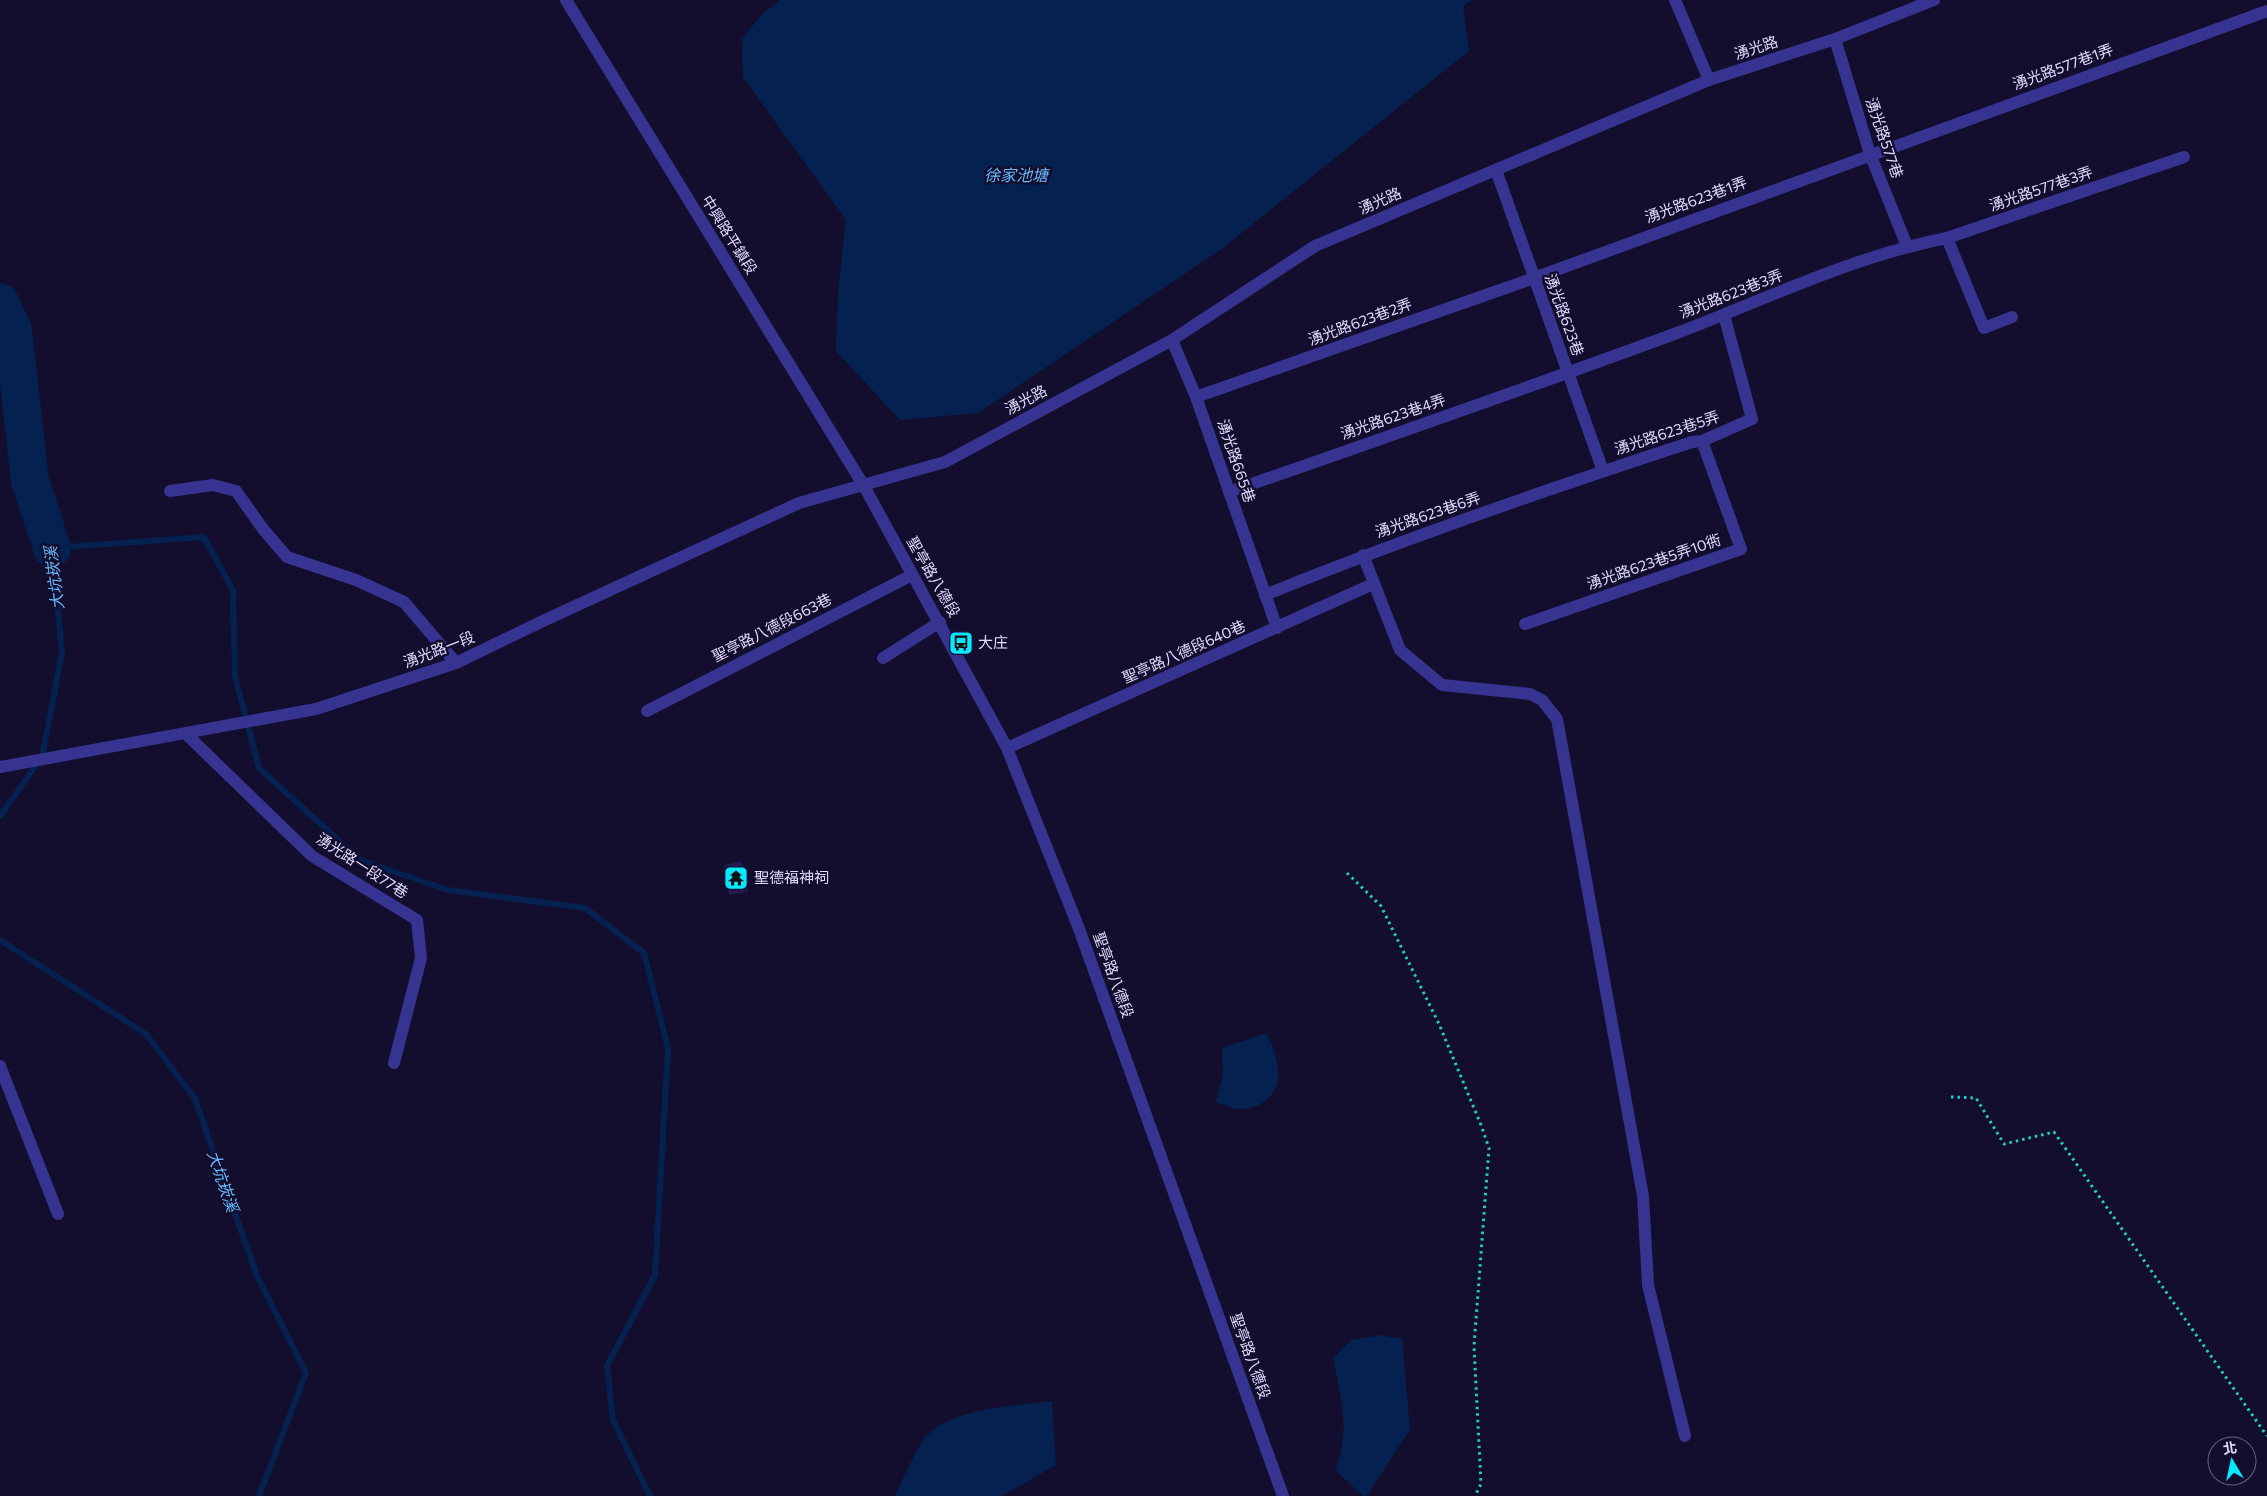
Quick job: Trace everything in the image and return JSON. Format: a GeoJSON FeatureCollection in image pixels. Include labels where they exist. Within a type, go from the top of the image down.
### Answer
{"type":"FeatureCollection","features":[{"type":"Feature","properties":{"kind":"street","name":"中興路平鎮段"},"geometry":{"type":"LineString","coordinates":[[566,0],[864,486]]}},
{"type":"Feature","properties":{"kind":"street"},"geometry":{"type":"LineString","coordinates":[[1675,0],[1709,80]]}},
{"type":"Feature","properties":{"kind":"street","name":"湧光路"},"geometry":{"type":"LineString","coordinates":[[864,486],[945,462],[1172,340],[1316,246],[1709,80],[1835,39],[1934,0]]}},
{"type":"Feature","properties":{"kind":"street","name":"湧光路577巷1弄"},"geometry":{"type":"LineString","coordinates":[[1870,154],[2267,11]]}},
{"type":"Feature","properties":{"kind":"street","name":"湧光路577巷"},"geometry":{"type":"LineString","coordinates":[[1835,39],[1870,154],[1907,246]]}},
{"type":"Feature","properties":{"kind":"street","name":"湧光路623巷1弄"},"geometry":{"type":"LineString","coordinates":[[1534,278],[1870,154]]}},
{"type":"Feature","properties":{"kind":"street","name":"湧光路577巷3弄"},"geometry":{"type":"LineString","coordinates":[[1907,246],[1948,238],[2184,157]]}},
{"type":"Feature","properties":{"kind":"street","name":"湧光路623巷"},"geometry":{"type":"LineString","coordinates":[[1496,170],[1603,471]]}},
{"type":"Feature","properties":{"kind":"street"},"geometry":{"type":"LineString","coordinates":[[1948,238],[1984,328],[2012,318]]}},
{"type":"Feature","properties":{"kind":"street","name":"湧光路623巷3弄"},"geometry":{"type":"LineString","coordinates":[[1568,373],[1724,315],[1812,279],[1907,246]]}},
{"type":"Feature","properties":{"kind":"street","name":"湧光路623巷2弄"},"geometry":{"type":"LineString","coordinates":[[1196,397],[1534,278]]}},
{"type":"Feature","properties":{"kind":"street","name":"湧光路623巷5弄"},"geometry":{"type":"LineString","coordinates":[[1603,471],[1692,442],[1702,441],[1752,419],[1724,315]]}},
{"type":"Feature","properties":{"kind":"street","name":"湧光路665巷"},"geometry":{"type":"LineString","coordinates":[[1172,340],[1196,397],[1277,628]]}},
{"type":"Feature","properties":{"kind":"street","name":"湧光路623巷4弄"},"geometry":{"type":"LineString","coordinates":[[1229,492],[1568,373]]}},
{"type":"Feature","properties":{"kind":"street","name":"湧光路623巷5弄10衖"},"geometry":{"type":"LineString","coordinates":[[1525,624],[1741,549],[1702,441]]}},
{"type":"Feature","properties":{"kind":"street","name":"湧光路623巷6弄"},"geometry":{"type":"LineString","coordinates":[[1265,595],[1363,555],[1603,471]]}},
{"type":"Feature","properties":{"kind":"street"},"geometry":{"type":"LineString","coordinates":[[170,491],[213,485],[236,490],[287,557],[356,580],[404,602],[456,664]]}},
{"type":"Feature","properties":{"kind":"street","name":"聖亭路八德段"},"geometry":{"type":"LineString","coordinates":[[864,486],[1008,748],[1078,926],[1283,1496]]}},
{"type":"Feature","properties":{"kind":"street","name":"湧光路一段"},"geometry":{"type":"LineString","coordinates":[[3,766],[316,709],[456,664],[544,620],[799,503],[864,486]]}},
{"type":"Feature","properties":{"kind":"street"},"geometry":{"type":"LineString","coordinates":[[1363,555],[1400,650],[1442,685],[1530,694],[1542,700],[1557,719],[1643,1196],[1648,1285],[1685,1436]]}},
{"type":"Feature","properties":{"kind":"street","name":"聖亭路八德段663巷"},"geometry":{"type":"LineString","coordinates":[[647,711],[912,575]]}},
{"type":"Feature","properties":{"kind":"street","name":"聖亭路八德段640巷"},"geometry":{"type":"LineString","coordinates":[[1008,748],[1373,584]]}},
{"type":"Feature","properties":{"kind":"street"},"geometry":{"type":"LineString","coordinates":[[883,658],[940,622]]}},
{"type":"Feature","properties":{"kind":"street","name":"湧光路一段77巷"},"geometry":{"type":"LineString","coordinates":[[186,733],[312,856],[417,920],[421,958],[394,1063]]}},
{"type":"Feature","properties":{"kind":"street"},"geometry":{"type":"LineString","coordinates":[[0,1066],[58,1214]]}},
{"type":"Feature","properties":{"kind":"path"},"geometry":{"type":"LineString","coordinates":[[1347,873],[1381,906],[1439,1024],[1482,1125],[1489,1148],[1474,1346],[1481,1484],[1476,1496]]}},
{"type":"Feature","properties":{"kind":"path"},"geometry":{"type":"LineString","coordinates":[[1951,1097],[1976,1098],[2004,1144],[2054,1132],[2267,1436]]}},
{"type":"Feature","properties":{"kind":"water","name":"徐家池塘"},"geometry":{"type":"Polygon","coordinates":[[[780,0],[1472,0],[1463,6],[1469,51],[1223,248],[978,413],[900,420],[836,351],[838,291],[846,220],[743,77],[742,39],[763,13],[780,0]]]}},
{"type":"Feature","properties":{"kind":"water"},"geometry":{"type":"Polygon","coordinates":[[[1267,1033],[1277,1061],[1278,1072],[1274,1090],[1269,1098],[1258,1105],[1244,1109],[1233,1108],[1216,1102],[1223,1075],[1222,1048],[1267,1033]]]}},
{"type":"Feature","properties":{"kind":"water"},"geometry":{"type":"Polygon","coordinates":[[[1380,1335],[1402,1339],[1410,1429],[1367,1496],[1363,1496],[1335,1470],[1343,1441],[1344,1428],[1333,1358],[1351,1340],[1380,1335]]]}},
{"type":"Feature","properties":{"kind":"water"},"geometry":{"type":"Polygon","coordinates":[[[1052,1401],[1056,1465],[1002,1496],[895,1496],[917,1451],[925,1438],[936,1428],[966,1414],[1002,1407],[1052,1401]]]}},
{"type":"Feature","properties":{"kind":"building","name":"聖德福神祠"},"geometry":{"type":"Polygon","coordinates":[[[742,861],[748,892],[729,895],[724,865],[742,861]]]}},
{"type":"Feature","properties":{"kind":"waterway","name":"大坑崁溪"},"geometry":{"type":"LineString","coordinates":[[0,302],[13,330],[30,481],[52,548]]}},
{"type":"Feature","properties":{"kind":"waterway"},"geometry":{"type":"LineString","coordinates":[[0,816],[42,757],[62,653],[52,548],[204,537],[233,590],[235,676],[259,768],[360,860],[448,890],[585,908],[644,953],[668,1049],[655,1275],[607,1366],[613,1420],[650,1496]]}},
{"type":"Feature","properties":{"kind":"waterway","name":"大坑崁溪"},"geometry":{"type":"LineString","coordinates":[[0,940],[146,1034],[195,1099],[257,1276],[306,1373],[259,1496]]}},
{"type":"Feature","properties":{"kind":"place","name":"大庄"},"geometry":{"type":"Point","coordinates":[961,643]}},
{"type":"Feature","properties":{"kind":"place","name":"聖德福神祠"},"geometry":{"type":"Point","coordinates":[736,878]}}]}
